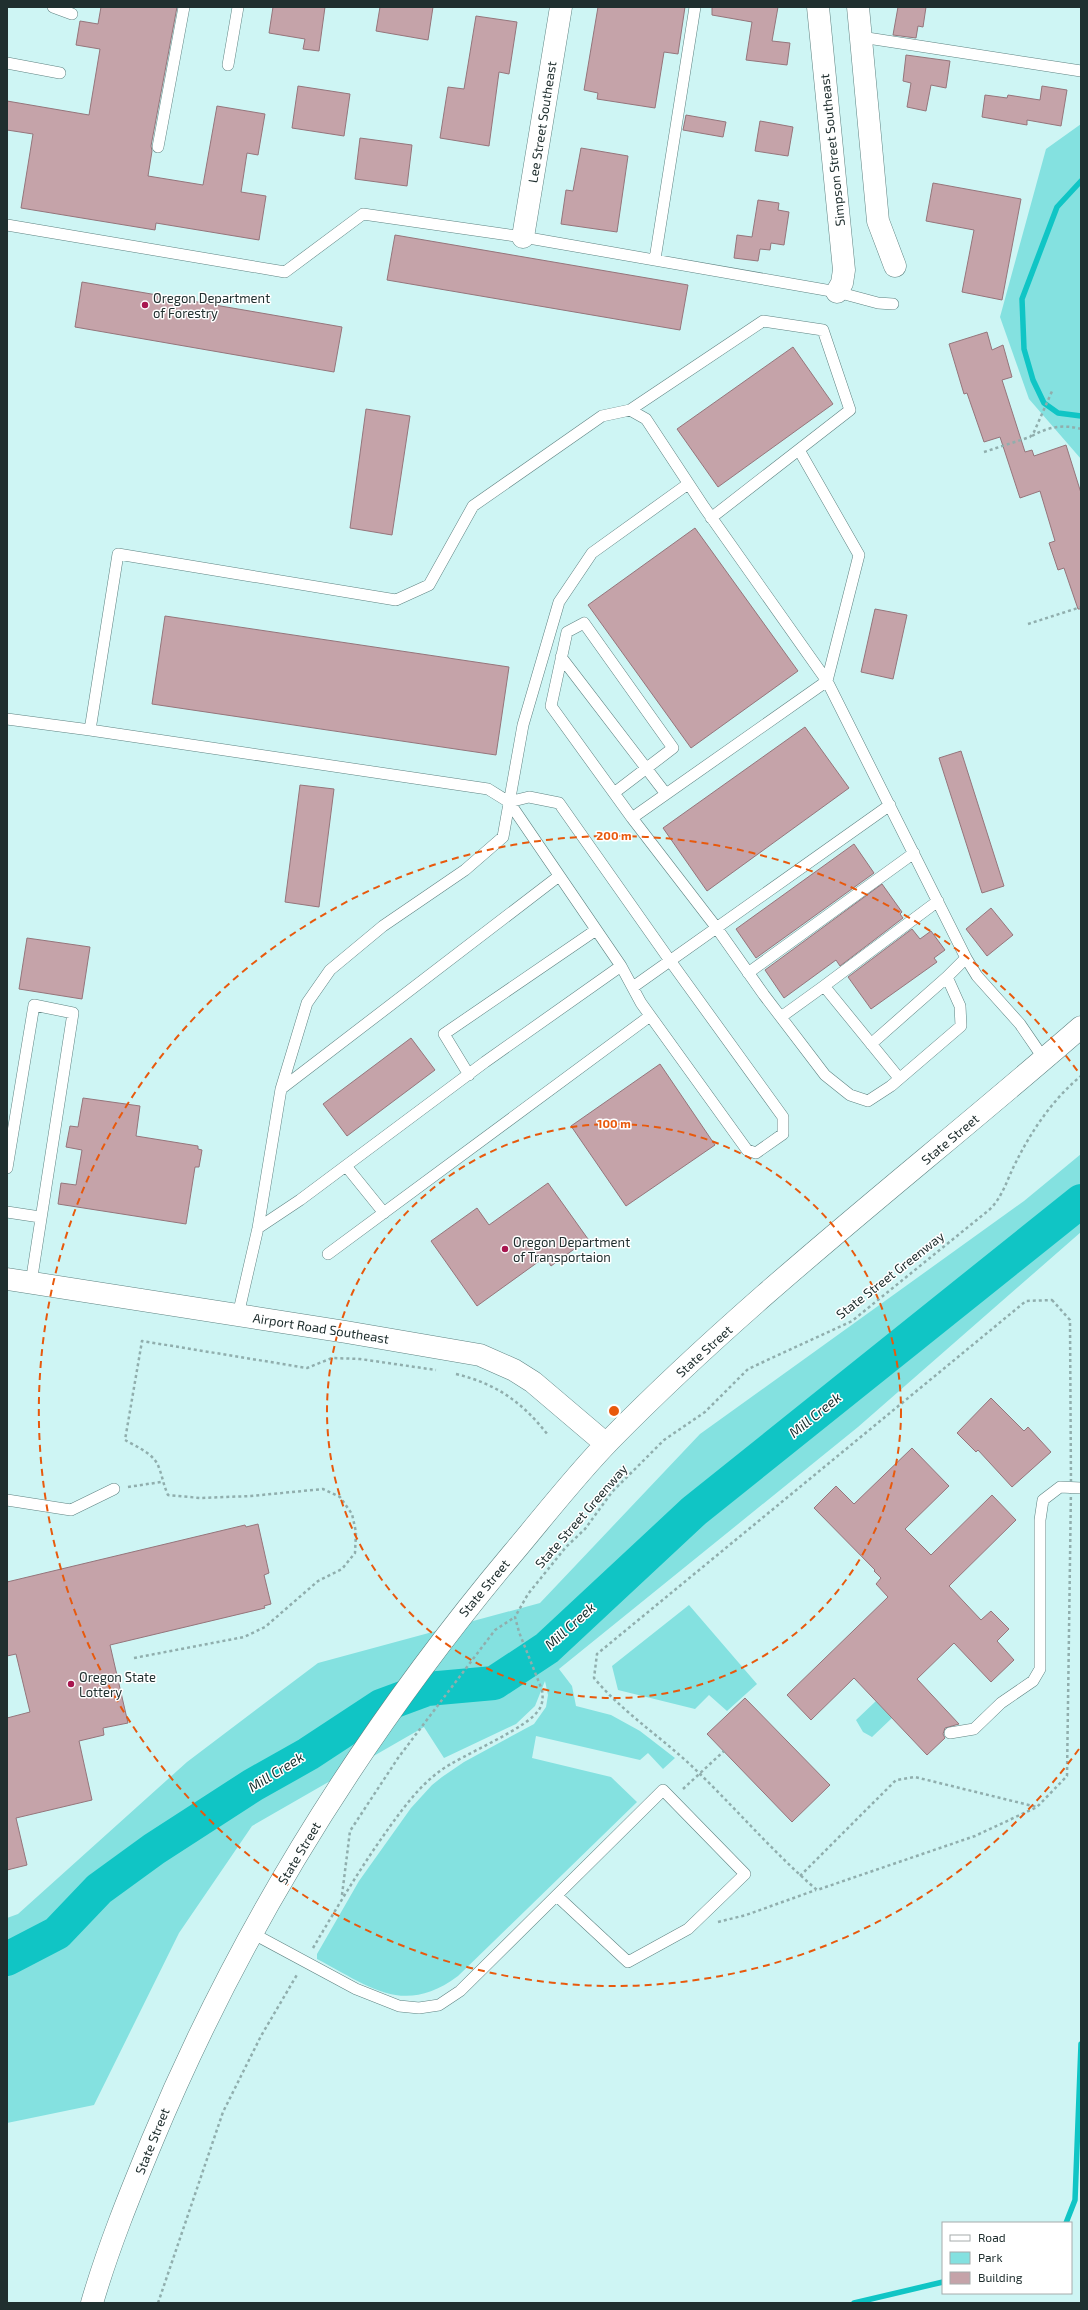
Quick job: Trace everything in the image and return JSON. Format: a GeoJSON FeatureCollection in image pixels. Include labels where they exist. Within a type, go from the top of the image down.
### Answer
{"type":"FeatureCollection","features":[{"type":"Feature","properties":{"kind":"main road","name":"Lee Street Southeast"},"geometry":{"type":"LineString","coordinates":[[523,237],[561,7]]}},
{"type":"Feature","properties":{"kind":"main road","name":"Simpson Street Southeast"},"geometry":{"type":"LineString","coordinates":[[818,7],[844,270],[842,283],[837,292]]}},
{"type":"Feature","properties":{"kind":"main road"},"geometry":{"type":"LineString","coordinates":[[858,7],[878,221],[895,266]]}},
{"type":"Feature","properties":{"kind":"main road","name":"State Street"},"geometry":{"type":"LineString","coordinates":[[92,2303],[122,2218],[170,2097],[252,1933],[341,1783],[376,1731],[449,1631],[606,1444],[655,1395],[798,1267],[1081,1027]]}},
{"type":"Feature","properties":{"kind":"main road","name":"Airport Road Southeast"},"geometry":{"type":"LineString","coordinates":[[7,1279],[480,1355],[514,1370],[533,1382],[606,1444]]}},
{"type":"Feature","properties":{"kind":"lane"},"geometry":{"type":"LineString","coordinates":[[52,7],[72,14]]}},
{"type":"Feature","properties":{"kind":"lane"},"geometry":{"type":"LineString","coordinates":[[158,147],[184,7]]}},
{"type":"Feature","properties":{"kind":"lane"},"geometry":{"type":"LineString","coordinates":[[228,65],[238,7]]}},
{"type":"Feature","properties":{"kind":"lane"},"geometry":{"type":"LineString","coordinates":[[655,259],[695,7]]}},
{"type":"Feature","properties":{"kind":"lane"},"geometry":{"type":"LineString","coordinates":[[861,37],[1081,71]]}},
{"type":"Feature","properties":{"kind":"lane"},"geometry":{"type":"LineString","coordinates":[[7,63],[60,73]]}},
{"type":"Feature","properties":{"kind":"lane"},"geometry":{"type":"LineString","coordinates":[[7,225],[286,272],[363,214],[523,237],[655,259],[837,292],[878,303],[894,304]]}},
{"type":"Feature","properties":{"kind":"lane"},"geometry":{"type":"LineString","coordinates":[[90,730],[118,554],[396,600],[429,585],[473,506],[602,416],[630,410],[763,321],[823,330],[850,410],[711,518]]}},
{"type":"Feature","properties":{"kind":"lane"},"geometry":{"type":"LineString","coordinates":[[630,410],[646,419],[711,518],[827,681],[966,958],[977,976],[1020,1024],[1044,1059]]}},
{"type":"Feature","properties":{"kind":"lane"},"geometry":{"type":"LineString","coordinates":[[632,818],[827,681],[859,555],[799,450]]}},
{"type":"Feature","properties":{"kind":"lane"},"geometry":{"type":"LineString","coordinates":[[238,1315],[258,1228],[281,1089],[307,1003],[330,970],[383,926],[465,870],[504,837],[523,725],[559,602],[592,553],[688,484]]}},
{"type":"Feature","properties":{"kind":"lane"},"geometry":{"type":"LineString","coordinates":[[614,793],[673,748],[584,623],[567,632],[552,706],[614,793],[632,818],[716,927],[748,973],[825,1075],[850,1095],[868,1101],[899,1078],[961,1026],[960,1006],[947,977]]}},
{"type":"Feature","properties":{"kind":"lane"},"geometry":{"type":"LineString","coordinates":[[561,657],[666,794]]}},
{"type":"Feature","properties":{"kind":"lane"},"geometry":{"type":"LineString","coordinates":[[7,719],[488,789],[509,802],[621,966],[641,1003],[746,1150],[756,1153],[783,1134],[784,1117],[671,962],[559,803],[529,796],[509,802]]}},
{"type":"Feature","properties":{"kind":"lane"},"geometry":{"type":"LineString","coordinates":[[633,987],[671,962],[678,954],[759,899],[890,805]]}},
{"type":"Feature","properties":{"kind":"lane"},"geometry":{"type":"LineString","coordinates":[[748,973],[914,853]]}},
{"type":"Feature","properties":{"kind":"lane"},"geometry":{"type":"LineString","coordinates":[[281,1089],[559,876]]}},
{"type":"Feature","properties":{"kind":"lane"},"geometry":{"type":"LineString","coordinates":[[781,1017],[938,901]]}},
{"type":"Feature","properties":{"kind":"lane"},"geometry":{"type":"LineString","coordinates":[[469,1074],[444,1034],[596,930]]}},
{"type":"Feature","properties":{"kind":"lane"},"geometry":{"type":"LineString","coordinates":[[871,1044],[947,977],[966,958]]}},
{"type":"Feature","properties":{"kind":"lane"},"geometry":{"type":"LineString","coordinates":[[258,1228],[346,1166],[469,1074],[621,966]]}},
{"type":"Feature","properties":{"kind":"lane"},"geometry":{"type":"LineString","coordinates":[[824,986],[899,1078]]}},
{"type":"Feature","properties":{"kind":"lane"},"geometry":{"type":"LineString","coordinates":[[7,1168],[34,1005],[74,1013],[40,1218],[31,1283]]}},
{"type":"Feature","properties":{"kind":"lane"},"geometry":{"type":"LineString","coordinates":[[328,1254],[650,1016]]}},
{"type":"Feature","properties":{"kind":"lane"},"geometry":{"type":"LineString","coordinates":[[346,1166],[384,1213]]}},
{"type":"Feature","properties":{"kind":"lane"},"geometry":{"type":"LineString","coordinates":[[7,1212],[40,1218]]}},
{"type":"Feature","properties":{"kind":"lane"},"geometry":{"type":"LineString","coordinates":[[950,1733],[974,1729],[1001,1703],[1033,1681],[1040,1669],[1040,1520],[1043,1500],[1060,1487],[1075,1488]]}},
{"type":"Feature","properties":{"kind":"lane"},"geometry":{"type":"LineString","coordinates":[[7,1500],[71,1510],[114,1489]]}},
{"type":"Feature","properties":{"kind":"lane"},"geometry":{"type":"LineString","coordinates":[[252,1933],[356,1989],[398,2006],[420,2008],[439,2005],[460,1991],[663,1790],[745,1874],[688,1929],[628,1962],[557,1896]]}},
{"type":"Feature","properties":{"kind":"path"},"geometry":{"type":"LineString","coordinates":[[1030,437],[1034,432],[1053,389]]}},
{"type":"Feature","properties":{"kind":"path"},"geometry":{"type":"LineString","coordinates":[[984,452],[1030,437],[1042,430],[1062,425],[1081,429]]}},
{"type":"Feature","properties":{"kind":"path"},"geometry":{"type":"LineString","coordinates":[[1028,624],[1081,607]]}},
{"type":"Feature","properties":{"kind":"path","name":"State Street Greenway"},"geometry":{"type":"LineString","coordinates":[[515,1617],[528,1594],[566,1547],[585,1529],[612,1492],[664,1440],[705,1412],[748,1369],[852,1321],[998,1202],[1016,1162],[1047,1111],[1081,1076]]}},
{"type":"Feature","properties":{"kind":"path"},"geometry":{"type":"LineString","coordinates":[[688,1929],[746,1915],[975,1836],[1037,1807],[1067,1776],[1075,1488],[1070,1320],[1052,1300],[1026,1301],[597,1654],[594,1678],[611,1698],[700,1773],[787,1865],[817,1890]]}},
{"type":"Feature","properties":{"kind":"path"},"geometry":{"type":"LineString","coordinates":[[134,1658],[244,1637],[265,1627],[318,1581],[342,1569],[355,1553],[356,1532],[352,1514],[340,1497],[323,1489],[251,1496],[200,1498],[168,1495],[161,1482],[160,1469],[156,1460],[141,1448],[125,1440],[142,1342],[307,1368],[332,1358],[360,1359],[439,1370]]}},
{"type":"Feature","properties":{"kind":"path"},"geometry":{"type":"LineString","coordinates":[[454,1373],[476,1378],[504,1392],[533,1416],[548,1435]]}},
{"type":"Feature","properties":{"kind":"path"},"geometry":{"type":"LineString","coordinates":[[114,1489],[161,1482]]}},
{"type":"Feature","properties":{"kind":"path"},"geometry":{"type":"LineString","coordinates":[[342,1898],[350,1831],[398,1758],[495,1630],[515,1617],[519,1632],[542,1690]]}},
{"type":"Feature","properties":{"kind":"path"},"geometry":{"type":"LineString","coordinates":[[672,1799],[724,1751]]}},
{"type":"Feature","properties":{"kind":"path"},"geometry":{"type":"LineString","coordinates":[[800,1876],[896,1780],[915,1777],[1037,1807]]}},
{"type":"Feature","properties":{"kind":"green space"},"geometry":{"type":"Polygon","coordinates":[[[1081,124],[1081,459],[1029,399],[1000,317],[1046,149],[1081,124]]]}},
{"type":"Feature","properties":{"kind":"green space"},"geometry":{"type":"Polygon","coordinates":[[[1081,1154],[1081,1232],[858,1427],[559,1669],[572,1686],[576,1706],[611,1715],[640,1731],[675,1758],[663,1769],[648,1753],[640,1760],[536,1736],[532,1758],[611,1777],[637,1802],[458,1976],[438,1988],[420,1994],[403,1996],[386,1993],[353,1979],[317,1959],[317,1954],[359,1881],[411,1808],[432,1785],[442,1777],[464,1762],[534,1724],[546,1707],[548,1695],[545,1681],[535,1706],[516,1724],[444,1758],[424,1727],[252,1826],[179,1933],[94,2105],[7,2123],[7,1918],[18,1914],[187,1762],[318,1663],[540,1603],[700,1434],[1024,1201],[1081,1154]]]}},
{"type":"Feature","properties":{"kind":"green space"},"geometry":{"type":"Polygon","coordinates":[[[689,1605],[757,1684],[727,1711],[709,1695],[695,1709],[618,1690],[612,1666],[689,1605]]]}},
{"type":"Feature","properties":{"kind":"green space"},"geometry":{"type":"Polygon","coordinates":[[[876,1701],[892,1718],[872,1737],[863,1732],[856,1720],[876,1701]]]}},
{"type":"Feature","properties":{"kind":"building"},"geometry":{"type":"Polygon","coordinates":[[[101,7],[177,7],[151,146],[152,151],[148,176],[203,185],[217,106],[265,114],[258,155],[247,153],[241,192],[266,196],[259,240],[156,223],[155,230],[21,208],[33,134],[7,130],[7,101],[89,115],[100,49],[76,45],[80,21],[98,24],[101,7]]]}},
{"type":"Feature","properties":{"kind":"building"},"geometry":{"type":"Polygon","coordinates":[[[273,7],[325,7],[319,51],[303,49],[305,39],[269,33],[273,7]]]}},
{"type":"Feature","properties":{"kind":"building"},"geometry":{"type":"Polygon","coordinates":[[[380,7],[433,7],[428,40],[376,31],[380,7]]]}},
{"type":"Feature","properties":{"kind":"building"},"geometry":{"type":"Polygon","coordinates":[[[598,7],[685,7],[678,54],[664,52],[655,108],[597,99],[598,93],[584,90],[598,7]]]}},
{"type":"Feature","properties":{"kind":"building"},"geometry":{"type":"Polygon","coordinates":[[[712,7],[778,7],[772,41],[790,43],[787,65],[746,60],[752,22],[712,15],[712,7]]]}},
{"type":"Feature","properties":{"kind":"building"},"geometry":{"type":"Polygon","coordinates":[[[898,7],[926,7],[923,27],[918,26],[916,38],[893,35],[898,7]]]}},
{"type":"Feature","properties":{"kind":"building"},"geometry":{"type":"Polygon","coordinates":[[[476,16],[517,22],[509,74],[499,72],[489,146],[440,138],[448,87],[464,89],[476,16]]]}},
{"type":"Feature","properties":{"kind":"building"},"geometry":{"type":"Polygon","coordinates":[[[906,55],[950,61],[946,88],[931,85],[926,111],[907,107],[911,83],[903,81],[906,55]]]}},
{"type":"Feature","properties":{"kind":"building"},"geometry":{"type":"Polygon","coordinates":[[[298,86],[350,94],[344,136],[292,128],[298,86]]]}},
{"type":"Feature","properties":{"kind":"building"},"geometry":{"type":"Polygon","coordinates":[[[1042,86],[1067,90],[1061,126],[1027,120],[1027,125],[982,117],[985,95],[1007,98],[1008,95],[1040,100],[1042,86]]]}},
{"type":"Feature","properties":{"kind":"building"},"geometry":{"type":"Polygon","coordinates":[[[686,115],[726,122],[723,137],[683,130],[686,115]]]}},
{"type":"Feature","properties":{"kind":"building"},"geometry":{"type":"Polygon","coordinates":[[[760,121],[793,127],[788,156],[755,151],[760,121]]]}},
{"type":"Feature","properties":{"kind":"building"},"geometry":{"type":"Polygon","coordinates":[[[360,138],[412,145],[407,186],[355,179],[360,138]]]}},
{"type":"Feature","properties":{"kind":"building"},"geometry":{"type":"Polygon","coordinates":[[[581,148],[628,156],[617,232],[561,224],[566,190],[573,191],[581,148]]]}},
{"type":"Feature","properties":{"kind":"building"},"geometry":{"type":"Polygon","coordinates":[[[933,183],[1021,199],[1002,300],[962,292],[974,230],[926,221],[933,183]]]}},
{"type":"Feature","properties":{"kind":"building"},"geometry":{"type":"Polygon","coordinates":[[[758,200],[779,203],[778,210],[789,212],[784,245],[771,243],[770,250],[760,249],[758,261],[734,258],[737,235],[752,237],[758,200]]]}},
{"type":"Feature","properties":{"kind":"building"},"geometry":{"type":"Polygon","coordinates":[[[395,235],[688,285],[680,330],[387,280],[395,235]]]}},
{"type":"Feature","properties":{"kind":"building","name":"Oregon Department of Forestry"},"geometry":{"type":"Polygon","coordinates":[[[82,282],[342,327],[334,372],[75,327],[82,282]]]}},
{"type":"Feature","properties":{"kind":"building"},"geometry":{"type":"Polygon","coordinates":[[[987,332],[992,350],[1003,345],[1012,377],[1002,380],[1025,452],[1032,450],[1034,456],[1066,445],[1081,493],[1081,609],[1078,609],[1064,568],[1058,570],[1049,543],[1055,541],[1040,491],[1020,498],[1000,437],[984,442],[967,393],[964,394],[949,344],[987,332]]]}},
{"type":"Feature","properties":{"kind":"building"},"geometry":{"type":"Polygon","coordinates":[[[793,347],[833,404],[718,487],[677,429],[793,347]]]}},
{"type":"Feature","properties":{"kind":"building"},"geometry":{"type":"Polygon","coordinates":[[[366,409],[410,416],[392,535],[350,528],[366,409]]]}},
{"type":"Feature","properties":{"kind":"building"},"geometry":{"type":"Polygon","coordinates":[[[695,528],[798,671],[691,748],[588,605],[695,528]]]}},
{"type":"Feature","properties":{"kind":"building"},"geometry":{"type":"Polygon","coordinates":[[[875,609],[907,615],[893,679],[861,672],[875,609]]]}},
{"type":"Feature","properties":{"kind":"building"},"geometry":{"type":"Polygon","coordinates":[[[165,616],[509,667],[496,755],[152,704],[165,616]]]}},
{"type":"Feature","properties":{"kind":"building"},"geometry":{"type":"Polygon","coordinates":[[[805,727],[849,788],[707,891],[663,828],[805,727]]]}},
{"type":"Feature","properties":{"kind":"building"},"geometry":{"type":"Polygon","coordinates":[[[961,751],[1004,886],[982,893],[939,758],[961,751]]]}},
{"type":"Feature","properties":{"kind":"building"},"geometry":{"type":"Polygon","coordinates":[[[300,785],[334,789],[319,907],[285,902],[300,785]]]}},
{"type":"Feature","properties":{"kind":"building"},"geometry":{"type":"Polygon","coordinates":[[[854,844],[874,873],[756,958],[736,929],[854,844]]]}},
{"type":"Feature","properties":{"kind":"building"},"geometry":{"type":"Polygon","coordinates":[[[882,884],[902,912],[900,914],[903,918],[840,966],[836,960],[784,998],[765,970],[882,884]]]}},
{"type":"Feature","properties":{"kind":"building"},"geometry":{"type":"Polygon","coordinates":[[[991,908],[1013,935],[987,956],[966,929],[991,908]]]}},
{"type":"Feature","properties":{"kind":"building"},"geometry":{"type":"Polygon","coordinates":[[[912,929],[920,939],[931,931],[945,950],[934,958],[937,962],[871,1009],[848,977],[912,929]]]}},
{"type":"Feature","properties":{"kind":"building"},"geometry":{"type":"Polygon","coordinates":[[[27,938],[90,947],[82,999],[19,989],[27,938]]]}},
{"type":"Feature","properties":{"kind":"building"},"geometry":{"type":"Polygon","coordinates":[[[411,1038],[435,1070],[347,1136],[323,1104],[411,1038]]]}},
{"type":"Feature","properties":{"kind":"building"},"geometry":{"type":"Polygon","coordinates":[[[660,1064],[715,1145],[626,1206],[571,1126],[660,1064]]]}},
{"type":"Feature","properties":{"kind":"building"},"geometry":{"type":"Polygon","coordinates":[[[83,1098],[140,1106],[136,1136],[198,1146],[198,1149],[202,1150],[199,1167],[195,1167],[186,1224],[58,1204],[61,1183],[76,1185],[82,1150],[66,1147],[70,1126],[78,1127],[83,1098]]]}},
{"type":"Feature","properties":{"kind":"building","name":"Oregon Department of Transportaion"},"geometry":{"type":"Polygon","coordinates":[[[548,1183],[588,1239],[551,1266],[545,1257],[477,1306],[431,1241],[477,1208],[489,1225],[548,1183]]]}},
{"type":"Feature","properties":{"kind":"building"},"geometry":{"type":"Polygon","coordinates":[[[991,1398],[1024,1431],[1028,1427],[1051,1452],[1012,1487],[978,1450],[976,1452],[957,1433],[991,1398]]]}},
{"type":"Feature","properties":{"kind":"building"},"geometry":{"type":"Polygon","coordinates":[[[912,1448],[949,1486],[905,1529],[931,1555],[992,1495],[1016,1520],[949,1586],[981,1620],[991,1611],[1009,1629],[997,1641],[1014,1660],[991,1682],[954,1643],[917,1679],[959,1724],[945,1728],[943,1734],[945,1738],[927,1755],[854,1678],[811,1720],[787,1695],[888,1597],[876,1584],[881,1578],[874,1571],[875,1570],[814,1508],[836,1486],[854,1504],[912,1448]]]}},
{"type":"Feature","properties":{"kind":"building","name":"Oregon State Lottery"},"geometry":{"type":"Polygon","coordinates":[[[258,1524],[269,1573],[264,1575],[271,1604],[264,1606],[265,1608],[110,1645],[128,1723],[103,1728],[104,1735],[79,1741],[92,1800],[16,1818],[27,1865],[7,1870],[7,1718],[30,1712],[16,1654],[7,1656],[7,1582],[245,1525],[246,1527],[258,1524]]]}},
{"type":"Feature","properties":{"kind":"building"},"geometry":{"type":"Polygon","coordinates":[[[745,1698],[830,1785],[792,1822],[707,1734],[745,1698]]]}},
{"type":"Feature","properties":{"kind":"waterway"},"geometry":{"type":"LineString","coordinates":[[1081,181],[1057,207],[1022,299],[1024,349],[1033,380],[1044,403],[1058,413],[1081,416]]}},
{"type":"Feature","properties":{"kind":"waterway","name":"Mill Creek"},"geometry":{"type":"LineString","coordinates":[[7,1959],[57,1933],[99,1889],[154,1849],[253,1785],[308,1754],[381,1706],[427,1689],[494,1683],[547,1648],[694,1511],[1081,1201]]}},
{"type":"Feature","properties":{"kind":"waterway"},"geometry":{"type":"LineString","coordinates":[[1066,2222],[1075,2200],[1081,2044]]}},
{"type":"Feature","properties":{"kind":"waterway"},"geometry":{"type":"LineString","coordinates":[[854,2303],[942,2282]]}},
{"type":"Feature","properties":{"kind":"place","name":"Oregon Department of Forestry"},"geometry":{"type":"Point","coordinates":[145,305]}},
{"type":"Feature","properties":{"kind":"place","name":"Oregon Department of Transportaion"},"geometry":{"type":"Point","coordinates":[505,1249]}},
{"type":"Feature","properties":{"kind":"place","name":"Oregon State Lottery"},"geometry":{"type":"Point","coordinates":[71,1684]}}]}
